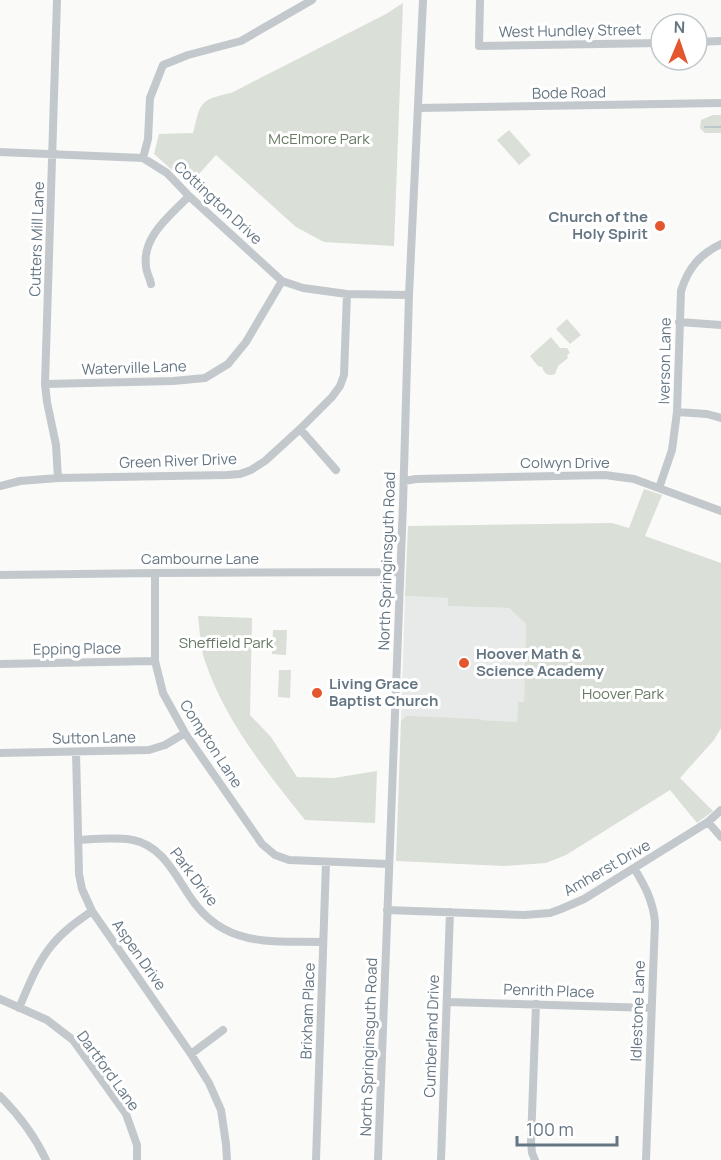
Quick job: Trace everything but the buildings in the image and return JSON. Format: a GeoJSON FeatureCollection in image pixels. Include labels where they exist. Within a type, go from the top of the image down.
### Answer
{"type":"FeatureCollection","features":[{"type":"Feature","properties":{"kind":"street","name":"Cutters Mill Lane"},"geometry":{"type":"LineString","coordinates":[[57,0],[45,384],[56,445],[58,478]]}},
{"type":"Feature","properties":{"kind":"street"},"geometry":{"type":"LineString","coordinates":[[0,153],[143,158],[148,139],[150,98],[163,65],[188,55],[242,41],[312,0]]}},
{"type":"Feature","properties":{"kind":"street","name":"North Springinsguth Road"},"geometry":{"type":"LineString","coordinates":[[378,1160],[409,295],[423,0]]}},
{"type":"Feature","properties":{"kind":"street","name":"West Hundley Street"},"geometry":{"type":"LineString","coordinates":[[480,0],[479,46],[649,42]]}},
{"type":"Feature","properties":{"kind":"street","name":"Bode Road"},"geometry":{"type":"LineString","coordinates":[[418,108],[721,103]]}},
{"type":"Feature","properties":{"kind":"street","name":"Cottington Drive"},"geometry":{"type":"LineString","coordinates":[[143,158],[167,173],[282,281],[303,288],[347,294],[409,295]]}},
{"type":"Feature","properties":{"kind":"street"},"geometry":{"type":"LineString","coordinates":[[151,284],[146,265],[148,245],[156,231],[189,196]]}},
{"type":"Feature","properties":{"kind":"street","name":"Iverson Lane"},"geometry":{"type":"LineString","coordinates":[[659,488],[672,450],[677,412],[680,296],[688,272],[701,256],[718,246]]}},
{"type":"Feature","properties":{"kind":"street","name":"Waterville Lane"},"geometry":{"type":"LineString","coordinates":[[45,384],[205,378],[228,364],[246,342],[282,281]]}},
{"type":"Feature","properties":{"kind":"street","name":"Green River Drive"},"geometry":{"type":"LineString","coordinates":[[0,486],[20,481],[58,478],[227,475],[251,470],[266,461],[300,429],[340,386],[344,375],[347,294]]}},
{"type":"Feature","properties":{"kind":"street"},"geometry":{"type":"LineString","coordinates":[[679,322],[721,325]]}},
{"type":"Feature","properties":{"kind":"street"},"geometry":{"type":"LineString","coordinates":[[677,412],[707,414],[721,418]]}},
{"type":"Feature","properties":{"kind":"street"},"geometry":{"type":"LineString","coordinates":[[300,429],[336,470]]}},
{"type":"Feature","properties":{"kind":"street","name":"Colwyn Drive"},"geometry":{"type":"LineString","coordinates":[[404,481],[416,478],[605,475],[634,478],[721,511]]}},
{"type":"Feature","properties":{"kind":"street","name":"Cambourne Lane"},"geometry":{"type":"LineString","coordinates":[[0,576],[400,572]]}},
{"type":"Feature","properties":{"kind":"street","name":"Compton Lane"},"geometry":{"type":"LineString","coordinates":[[155,573],[155,661],[163,693],[184,733],[266,849],[289,860],[326,862]]}},
{"type":"Feature","properties":{"kind":"street","name":"Epping Place"},"geometry":{"type":"LineString","coordinates":[[0,664],[155,661]]}},
{"type":"Feature","properties":{"kind":"street","name":"Sutton Lane"},"geometry":{"type":"LineString","coordinates":[[0,753],[149,750],[165,745],[184,733]]}},
{"type":"Feature","properties":{"kind":"street","name":"Aspen Drive"},"geometry":{"type":"LineString","coordinates":[[76,752],[80,882],[86,900],[209,1083],[221,1110],[226,1160]]}},
{"type":"Feature","properties":{"kind":"street","name":"Amherst Drive"},"geometry":{"type":"LineString","coordinates":[[387,910],[524,915],[550,913],[573,905],[708,822],[721,810]]}},
{"type":"Feature","properties":{"kind":"street"},"geometry":{"type":"LineString","coordinates":[[708,822],[721,837]]}},
{"type":"Feature","properties":{"kind":"street","name":"Park Drive"},"geometry":{"type":"LineString","coordinates":[[78,840],[128,839],[148,845],[163,858],[201,911],[215,924],[229,932],[257,940],[323,942]]}},
{"type":"Feature","properties":{"kind":"street"},"geometry":{"type":"LineString","coordinates":[[326,862],[388,864]]}},
{"type":"Feature","properties":{"kind":"street","name":"Brixham Place"},"geometry":{"type":"LineString","coordinates":[[316,1160],[326,862]]}},
{"type":"Feature","properties":{"kind":"street","name":"Idlestone Lane"},"geometry":{"type":"LineString","coordinates":[[634,868],[647,890],[655,922],[646,1160]]}},
{"type":"Feature","properties":{"kind":"street"},"geometry":{"type":"LineString","coordinates":[[19,1008],[35,972],[51,945],[74,923],[92,911]]}},
{"type":"Feature","properties":{"kind":"street","name":"Cumberland Drive"},"geometry":{"type":"LineString","coordinates":[[441,1160],[450,912]]}},
{"type":"Feature","properties":{"kind":"street","name":"Dartford Lane"},"geometry":{"type":"LineString","coordinates":[[0,999],[47,1020],[73,1040],[126,1113],[137,1145],[137,1160]]}},
{"type":"Feature","properties":{"kind":"street","name":"Penrith Place"},"geometry":{"type":"LineString","coordinates":[[447,1002],[651,1008]]}},
{"type":"Feature","properties":{"kind":"street"},"geometry":{"type":"LineString","coordinates":[[535,1160],[531,1142],[536,1004]]}},
{"type":"Feature","properties":{"kind":"street"},"geometry":{"type":"LineString","coordinates":[[191,1054],[224,1030]]}},
{"type":"Feature","properties":{"kind":"street"},"geometry":{"type":"LineString","coordinates":[[0,1096],[17,1113],[46,1160]]}},
{"type":"Feature","properties":{"kind":"shaded area","name":"Hoover Math & Science Academy"},"geometry":{"type":"Polygon","coordinates":[[[405,596],[449,598],[449,606],[509,608],[526,624],[524,702],[518,702],[517,722],[404,717],[401,720],[405,596]]]}},
{"type":"Feature","properties":{"kind":"green space","name":"McElmore Park"},"geometry":{"type":"Polygon","coordinates":[[[403,3],[394,246],[324,242],[296,227],[216,155],[189,185],[154,154],[159,134],[193,133],[200,109],[207,101],[231,93],[386,14],[403,3]]]}},
{"type":"Feature","properties":{"kind":"green space"},"geometry":{"type":"Polygon","coordinates":[[[713,115],[721,115],[721,133],[705,133],[700,128],[701,120],[713,115]]]}},
{"type":"Feature","properties":{"kind":"green space"},"geometry":{"type":"Polygon","coordinates":[[[509,130],[531,155],[519,165],[497,140],[509,130]]]}},
{"type":"Feature","properties":{"kind":"green space"},"geometry":{"type":"Polygon","coordinates":[[[567,319],[581,335],[570,344],[556,329],[567,319]]]}},
{"type":"Feature","properties":{"kind":"green space"},"geometry":{"type":"Polygon","coordinates":[[[551,337],[560,348],[567,348],[570,353],[567,355],[568,358],[558,366],[555,374],[548,375],[530,356],[551,337]]]}},
{"type":"Feature","properties":{"kind":"green space","name":"Hoover Park"},"geometry":{"type":"Polygon","coordinates":[[[644,489],[662,495],[645,536],[721,563],[721,728],[714,740],[680,778],[713,811],[697,823],[670,790],[566,855],[546,863],[504,866],[396,861],[401,720],[407,716],[517,722],[518,702],[524,702],[526,624],[509,608],[448,606],[448,598],[405,596],[408,526],[612,523],[629,528],[644,489]]]}},
{"type":"Feature","properties":{"kind":"green space","name":"Sheffield Park"},"geometry":{"type":"Polygon","coordinates":[[[198,616],[252,618],[250,715],[271,737],[297,777],[334,778],[377,771],[375,823],[305,820],[235,725],[213,683],[203,656],[198,616]]]}},
{"type":"Feature","properties":{"kind":"green space"},"geometry":{"type":"Polygon","coordinates":[[[273,630],[287,630],[286,655],[272,654],[273,630]]]}},
{"type":"Feature","properties":{"kind":"green space"},"geometry":{"type":"Polygon","coordinates":[[[279,670],[291,670],[290,698],[278,697],[279,670]]]}},
{"type":"Feature","properties":{"kind":"waterway"},"geometry":{"type":"LineString","coordinates":[[705,127],[721,127]]}},
{"type":"Feature","properties":{"kind":"place","name":"Church of the Holy Spirit"},"geometry":{"type":"Point","coordinates":[660,226]}},
{"type":"Feature","properties":{"kind":"place","name":"Hoover Math & Science Academy"},"geometry":{"type":"Point","coordinates":[464,663]}},
{"type":"Feature","properties":{"kind":"place","name":"Living Grace Baptist Church"},"geometry":{"type":"Point","coordinates":[317,693]}}]}
